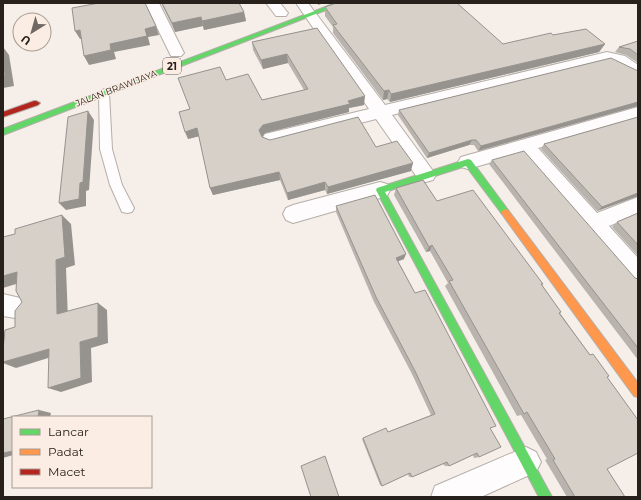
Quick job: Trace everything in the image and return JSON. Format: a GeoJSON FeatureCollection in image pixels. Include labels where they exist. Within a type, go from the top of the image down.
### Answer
{"type":"FeatureCollection","features":[{"type":"Feature","properties":{"kind":"main road","name":"JALAN BRAWIJAYA"},"geometry":{"type":"LineString","coordinates":[[3,132],[104,93],[290,11],[341,3]]}},
{"type":"Feature","properties":{"kind":"main road"},"geometry":{"type":"LineString","coordinates":[[3,115],[48,99]]}},
{"type":"Feature","properties":{"kind":"main road"},"geometry":{"type":"LineString","coordinates":[[546,497],[380,190],[468,162],[638,392]]}},
{"type":"Feature","properties":{"kind":"street"},"geometry":{"type":"LineString","coordinates":[[152,3],[176,53]]}},
{"type":"Feature","properties":{"kind":"street"},"geometry":{"type":"LineString","coordinates":[[290,11],[382,112],[426,175]]}},
{"type":"Feature","properties":{"kind":"street"},"geometry":{"type":"LineString","coordinates":[[271,139],[607,57],[619,59],[638,72]]}},
{"type":"Feature","properties":{"kind":"street"},"geometry":{"type":"LineString","coordinates":[[468,162],[638,113]]}},
{"type":"Feature","properties":{"kind":"street"},"geometry":{"type":"LineString","coordinates":[[525,146],[638,274]]}},
{"type":"Feature","properties":{"kind":"street"},"geometry":{"type":"LineString","coordinates":[[293,214],[380,190]]}},
{"type":"Feature","properties":{"kind":"street"},"geometry":{"type":"LineString","coordinates":[[593,223],[638,205]]}},
{"type":"Feature","properties":{"kind":"street"},"geometry":{"type":"LineString","coordinates":[[446,497],[526,462]]}},
{"type":"Feature","properties":{"kind":"lane"},"geometry":{"type":"LineString","coordinates":[[104,93],[106,148],[116,185],[127,208]]}},
{"type":"Feature","properties":{"kind":"building"},"geometry":{"type":"Polygon","coordinates":[[[99,3],[145,3],[156,26],[145,29],[147,36],[110,44],[111,50],[84,56],[80,30],[75,31],[72,8],[99,3]]]}},
{"type":"Feature","properties":{"kind":"building"},"geometry":{"type":"Polygon","coordinates":[[[162,3],[239,3],[244,12],[202,21],[201,17],[172,23],[162,3]]]}},
{"type":"Feature","properties":{"kind":"building"},"geometry":{"type":"Polygon","coordinates":[[[336,3],[457,3],[503,44],[551,33],[553,35],[586,29],[605,44],[391,94],[389,90],[384,91],[333,25],[337,24],[325,7],[336,3]]]}},
{"type":"Feature","properties":{"kind":"building"},"geometry":{"type":"Polygon","coordinates":[[[317,28],[365,96],[348,101],[350,104],[263,125],[259,130],[262,137],[270,140],[358,117],[376,147],[397,141],[413,163],[328,187],[325,182],[287,193],[279,172],[210,188],[197,128],[185,132],[179,112],[190,109],[178,78],[220,67],[226,80],[248,74],[262,100],[308,89],[287,54],[261,60],[252,42],[317,28]]]}},
{"type":"Feature","properties":{"kind":"building"},"geometry":{"type":"Polygon","coordinates":[[[638,41],[638,55],[630,49],[619,47],[638,41]]]}},
{"type":"Feature","properties":{"kind":"building"},"geometry":{"type":"Polygon","coordinates":[[[611,58],[638,71],[638,102],[481,146],[476,140],[472,140],[429,153],[399,110],[611,58]]]}},
{"type":"Feature","properties":{"kind":"building"},"geometry":{"type":"Polygon","coordinates":[[[3,59],[5,75],[3,76],[3,59]]]}},
{"type":"Feature","properties":{"kind":"building"},"geometry":{"type":"Polygon","coordinates":[[[88,111],[83,182],[80,183],[79,199],[59,203],[68,117],[88,111]]]}},
{"type":"Feature","properties":{"kind":"building"},"geometry":{"type":"Polygon","coordinates":[[[638,117],[638,193],[602,207],[544,144],[638,117]]]}},
{"type":"Feature","properties":{"kind":"building"},"geometry":{"type":"Polygon","coordinates":[[[524,151],[635,278],[638,279],[638,348],[492,160],[524,151]]]}},
{"type":"Feature","properties":{"kind":"building"},"geometry":{"type":"Polygon","coordinates":[[[423,180],[437,201],[473,190],[543,284],[541,284],[561,312],[559,313],[590,355],[593,354],[609,376],[607,377],[638,420],[638,453],[607,469],[625,497],[575,497],[553,460],[555,459],[527,412],[524,414],[449,281],[453,280],[432,245],[429,247],[396,188],[423,180]]]}},
{"type":"Feature","properties":{"kind":"building"},"geometry":{"type":"Polygon","coordinates":[[[375,195],[406,254],[396,258],[415,293],[425,290],[496,426],[490,428],[501,447],[479,457],[477,453],[449,466],[447,462],[412,477],[410,473],[382,486],[363,438],[386,428],[388,432],[435,414],[415,371],[376,297],[336,206],[375,195]]]}},
{"type":"Feature","properties":{"kind":"building"},"geometry":{"type":"Polygon","coordinates":[[[638,213],[638,245],[617,222],[638,213]]]}},
{"type":"Feature","properties":{"kind":"building"},"geometry":{"type":"Polygon","coordinates":[[[62,215],[65,257],[56,260],[57,314],[98,303],[98,337],[80,342],[81,378],[48,388],[49,349],[3,362],[5,330],[15,327],[15,311],[22,302],[16,291],[17,272],[3,276],[3,237],[15,234],[15,229],[62,215]]]}},
{"type":"Feature","properties":{"kind":"building"},"geometry":{"type":"Polygon","coordinates":[[[39,410],[38,416],[15,416],[39,410]]]}},
{"type":"Feature","properties":{"kind":"building"},"geometry":{"type":"Polygon","coordinates":[[[12,417],[12,451],[3,453],[3,419],[12,417]]]}},
{"type":"Feature","properties":{"kind":"building"},"geometry":{"type":"Polygon","coordinates":[[[325,456],[339,497],[311,497],[301,466],[325,456]]]}},
{"type":"Feature","properties":{"kind":"traffic: fast"},"geometry":{"type":"LineString","coordinates":[[3,132],[341,3]]}},
{"type":"Feature","properties":{"kind":"traffic: fast"},"geometry":{"type":"LineString","coordinates":[[505,212],[468,162],[380,190],[546,497]]}},
{"type":"Feature","properties":{"kind":"traffic: slow"},"geometry":{"type":"LineString","coordinates":[[505,212],[638,392]]}},
{"type":"Feature","properties":{"kind":"traffic: jam"},"geometry":{"type":"LineString","coordinates":[[3,115],[36,103]]}}]}
